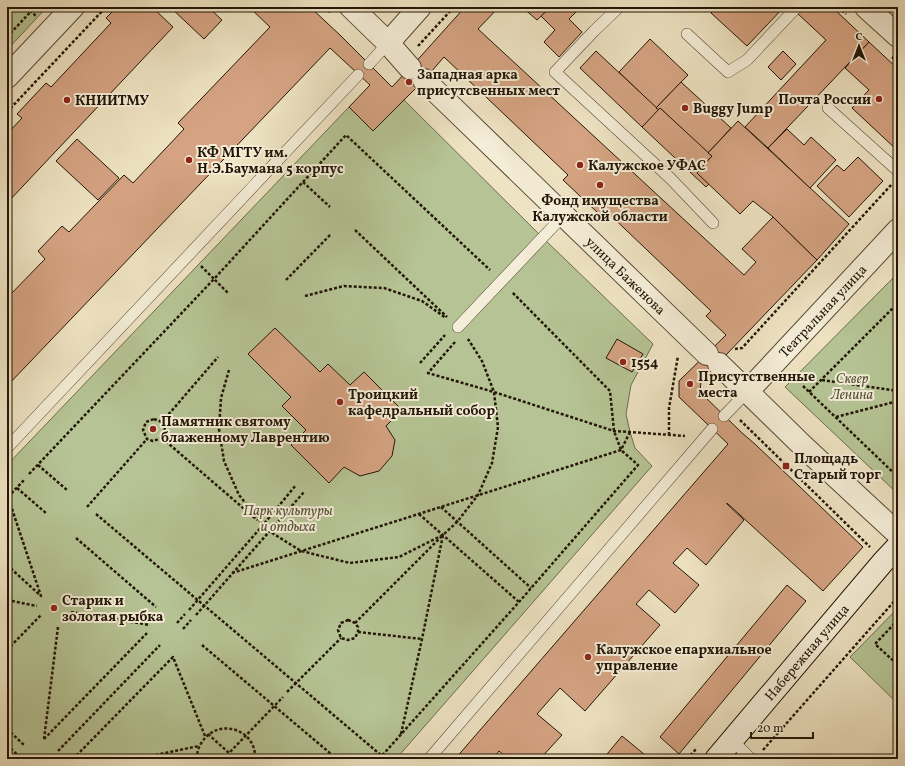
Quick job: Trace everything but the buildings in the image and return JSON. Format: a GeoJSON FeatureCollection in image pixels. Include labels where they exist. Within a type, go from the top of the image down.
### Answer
{"type":"FeatureCollection","features":[{"type":"Feature","properties":{"kind":"street"},"geometry":{"type":"LineString","coordinates":[[7,77],[73,7]]}},
{"type":"Feature","properties":{"kind":"street","name":"улица Баженова"},"geometry":{"type":"LineString","coordinates":[[351,7],[388,43],[418,66],[564,215],[719,356],[747,392],[898,534]]}},
{"type":"Feature","properties":{"kind":"street"},"geometry":{"type":"LineString","coordinates":[[388,43],[420,7]]}},
{"type":"Feature","properties":{"kind":"street"},"geometry":{"type":"LineString","coordinates":[[866,7],[898,36]]}},
{"type":"Feature","properties":{"kind":"street","name":"Театральная улица"},"geometry":{"type":"LineString","coordinates":[[747,392],[898,230]]}},
{"type":"Feature","properties":{"kind":"street","name":"Набережная улица"},"geometry":{"type":"LineString","coordinates":[[716,759],[898,546]]}},
{"type":"Feature","properties":{"kind":"lane"},"geometry":{"type":"LineString","coordinates":[[619,7],[594,31],[556,72],[671,179],[713,223]]}},
{"type":"Feature","properties":{"kind":"lane"},"geometry":{"type":"LineString","coordinates":[[687,34],[728,72],[747,60],[797,7]]}},
{"type":"Feature","properties":{"kind":"lane"},"geometry":{"type":"LineString","coordinates":[[369,64],[388,43]]}},
{"type":"Feature","properties":{"kind":"lane"},"geometry":{"type":"LineString","coordinates":[[7,448],[358,75]]}},
{"type":"Feature","properties":{"kind":"lane"},"geometry":{"type":"LineString","coordinates":[[828,108],[898,171]]}},
{"type":"Feature","properties":{"kind":"lane"},"geometry":{"type":"LineString","coordinates":[[459,328],[564,215]]}},
{"type":"Feature","properties":{"kind":"lane"},"geometry":{"type":"LineString","coordinates":[[727,413],[747,392]]}},
{"type":"Feature","properties":{"kind":"lane"},"geometry":{"type":"LineString","coordinates":[[428,759],[712,429]]}},
{"type":"Feature","properties":{"kind":"lane"},"geometry":{"type":"LineString","coordinates":[[732,740],[751,759]]}},
{"type":"Feature","properties":{"kind":"path"},"geometry":{"type":"LineString","coordinates":[[7,37],[35,7]]}},
{"type":"Feature","properties":{"kind":"path"},"geometry":{"type":"LineString","coordinates":[[7,112],[106,7]]}},
{"type":"Feature","properties":{"kind":"path"},"geometry":{"type":"LineString","coordinates":[[418,66],[418,46],[454,7]]}},
{"type":"Feature","properties":{"kind":"path"},"geometry":{"type":"LineString","coordinates":[[29,474],[214,279],[346,136],[501,282],[610,391],[614,431],[621,450],[638,465],[519,602],[380,758],[296,684],[96,514]]}},
{"type":"Feature","properties":{"kind":"path"},"geometry":{"type":"LineString","coordinates":[[303,182],[330,208]]}},
{"type":"Feature","properties":{"kind":"path"},"geometry":{"type":"LineString","coordinates":[[719,356],[742,348],[893,184]]}},
{"type":"Feature","properties":{"kind":"path"},"geometry":{"type":"LineString","coordinates":[[355,230],[459,328],[482,361],[494,392],[498,427],[492,463],[478,495],[458,522],[443,535],[355,624]]}},
{"type":"Feature","properties":{"kind":"path"},"geometry":{"type":"LineString","coordinates":[[286,280],[330,234]]}},
{"type":"Feature","properties":{"kind":"path"},"geometry":{"type":"LineString","coordinates":[[188,256],[199,264],[228,293]]}},
{"type":"Feature","properties":{"kind":"path"},"geometry":{"type":"LineString","coordinates":[[305,296],[344,286],[384,288],[422,301],[459,328]]}},
{"type":"Feature","properties":{"kind":"path"},"geometry":{"type":"LineString","coordinates":[[809,392],[898,303]]}},
{"type":"Feature","properties":{"kind":"path"},"geometry":{"type":"LineString","coordinates":[[420,363],[459,328]]}},
{"type":"Feature","properties":{"kind":"path"},"geometry":{"type":"LineString","coordinates":[[459,328],[428,373],[494,392],[614,431],[704,437]]}},
{"type":"Feature","properties":{"kind":"path"},"geometry":{"type":"LineString","coordinates":[[669,435],[669,408],[679,351]]}},
{"type":"Feature","properties":{"kind":"path"},"geometry":{"type":"LineString","coordinates":[[162,422],[218,357]]}},
{"type":"Feature","properties":{"kind":"path"},"geometry":{"type":"LineString","coordinates":[[229,370],[221,398],[219,429],[224,461],[238,494],[263,525]]}},
{"type":"Feature","properties":{"kind":"path"},"geometry":{"type":"LineString","coordinates":[[822,380],[898,391]]}},
{"type":"Feature","properties":{"kind":"path"},"geometry":{"type":"LineString","coordinates":[[803,386],[898,477]]}},
{"type":"Feature","properties":{"kind":"path"},"geometry":{"type":"LineString","coordinates":[[836,417],[898,401]]}},
{"type":"Feature","properties":{"kind":"path"},"geometry":{"type":"LineString","coordinates":[[727,413],[870,547]]}},
{"type":"Feature","properties":{"kind":"path"},"geometry":{"type":"LineString","coordinates":[[154,419],[162,422],[165,430],[162,438],[152,441],[147,439],[142,430],[146,422],[154,419]]}},
{"type":"Feature","properties":{"kind":"path"},"geometry":{"type":"LineString","coordinates":[[232,573],[621,450],[630,432]]}},
{"type":"Feature","properties":{"kind":"path"},"geometry":{"type":"LineString","coordinates":[[162,438],[269,531],[301,551],[350,563],[364,562],[399,557],[443,535]]}},
{"type":"Feature","properties":{"kind":"path"},"geometry":{"type":"LineString","coordinates":[[87,507],[147,439]]}},
{"type":"Feature","properties":{"kind":"path"},"geometry":{"type":"LineString","coordinates":[[38,465],[67,490]]}},
{"type":"Feature","properties":{"kind":"path"},"geometry":{"type":"LineString","coordinates":[[7,565],[41,596],[7,498],[25,479]]}},
{"type":"Feature","properties":{"kind":"path"},"geometry":{"type":"LineString","coordinates":[[189,610],[296,485]]}},
{"type":"Feature","properties":{"kind":"path"},"geometry":{"type":"LineString","coordinates":[[17,488],[47,514]]}},
{"type":"Feature","properties":{"kind":"path"},"geometry":{"type":"LineString","coordinates":[[196,615],[304,492]]}},
{"type":"Feature","properties":{"kind":"path"},"geometry":{"type":"LineString","coordinates":[[441,507],[531,588]]}},
{"type":"Feature","properties":{"kind":"path"},"geometry":{"type":"LineString","coordinates":[[419,514],[519,602]]}},
{"type":"Feature","properties":{"kind":"path"},"geometry":{"type":"LineString","coordinates":[[400,735],[422,639],[443,535]]}},
{"type":"Feature","properties":{"kind":"path"},"geometry":{"type":"LineString","coordinates":[[76,538],[156,607]]}},
{"type":"Feature","properties":{"kind":"path"},"geometry":{"type":"LineString","coordinates":[[760,753],[898,597]]}},
{"type":"Feature","properties":{"kind":"path"},"geometry":{"type":"LineString","coordinates":[[7,600],[37,606]]}},
{"type":"Feature","properties":{"kind":"path"},"geometry":{"type":"LineString","coordinates":[[71,612],[150,625]]}},
{"type":"Feature","properties":{"kind":"path"},"geometry":{"type":"LineString","coordinates":[[177,623],[185,614]]}},
{"type":"Feature","properties":{"kind":"path"},"geometry":{"type":"LineString","coordinates":[[7,650],[41,615]]}},
{"type":"Feature","properties":{"kind":"path"},"geometry":{"type":"LineString","coordinates":[[183,629],[191,620]]}},
{"type":"Feature","properties":{"kind":"path"},"geometry":{"type":"LineString","coordinates":[[348,620],[358,627],[358,632],[355,638],[348,640],[341,638],[338,630],[341,624],[348,620]]}},
{"type":"Feature","properties":{"kind":"path"},"geometry":{"type":"LineString","coordinates":[[897,664],[875,644],[898,620]]}},
{"type":"Feature","properties":{"kind":"path"},"geometry":{"type":"LineString","coordinates":[[58,627],[44,739],[147,633]]}},
{"type":"Feature","properties":{"kind":"path"},"geometry":{"type":"LineString","coordinates":[[358,632],[422,639]]}},
{"type":"Feature","properties":{"kind":"path"},"geometry":{"type":"LineString","coordinates":[[287,692],[341,638]]}},
{"type":"Feature","properties":{"kind":"path"},"geometry":{"type":"LineString","coordinates":[[58,751],[160,645]]}},
{"type":"Feature","properties":{"kind":"path"},"geometry":{"type":"LineString","coordinates":[[202,645],[337,759]]}},
{"type":"Feature","properties":{"kind":"path"},"geometry":{"type":"LineString","coordinates":[[73,759],[174,657],[207,735],[229,754],[283,697]]}},
{"type":"Feature","properties":{"kind":"path"},"geometry":{"type":"LineString","coordinates":[[197,759],[199,746],[207,735],[215,730],[226,727],[237,730],[246,735],[253,746],[255,759]]}},
{"type":"Feature","properties":{"kind":"path"},"geometry":{"type":"LineString","coordinates":[[7,729],[24,745]]}},
{"type":"Feature","properties":{"kind":"path"},"geometry":{"type":"LineString","coordinates":[[7,745],[22,759]]}},
{"type":"Feature","properties":{"kind":"path"},"geometry":{"type":"LineString","coordinates":[[136,759],[199,746]]}},
{"type":"Feature","properties":{"kind":"path"},"geometry":{"type":"LineString","coordinates":[[687,759],[697,747]]}},
{"type":"Feature","properties":{"kind":"green space"},"geometry":{"type":"Polygon","coordinates":[[[7,7],[47,7],[7,50],[7,7]]]}},
{"type":"Feature","properties":{"kind":"green space","name":"Парк культуры и отдыха"},"geometry":{"type":"Polygon","coordinates":[[[404,100],[543,238],[653,344],[631,385],[626,414],[635,448],[652,466],[396,759],[7,759],[7,465],[349,107],[373,131],[404,100]]]}},
{"type":"Feature","properties":{"kind":"green space","name":"Сквер Ленина"},"geometry":{"type":"Polygon","coordinates":[[[898,273],[898,494],[785,387],[898,273]]]}},
{"type":"Feature","properties":{"kind":"green space"},"geometry":{"type":"Polygon","coordinates":[[[898,608],[898,704],[850,657],[898,608]]]}},
{"type":"Feature","properties":{"kind":"place","name":"Западная арка присутсвенных мест"},"geometry":{"type":"Point","coordinates":[409,82]}},
{"type":"Feature","properties":{"kind":"place","name":"Почта России"},"geometry":{"type":"Point","coordinates":[879,99]}},
{"type":"Feature","properties":{"kind":"place","name":"КНИИТМУ"},"geometry":{"type":"Point","coordinates":[67,100]}},
{"type":"Feature","properties":{"kind":"place","name":"Buggy Jump"},"geometry":{"type":"Point","coordinates":[685,108]}},
{"type":"Feature","properties":{"kind":"place","name":"КФ МГТУ им. Н.Э.Баумана 5 корпус"},"geometry":{"type":"Point","coordinates":[189,160]}},
{"type":"Feature","properties":{"kind":"place","name":"Калужское УФАС"},"geometry":{"type":"Point","coordinates":[580,165]}},
{"type":"Feature","properties":{"kind":"place","name":"Фонд имущества Калужской области"},"geometry":{"type":"Point","coordinates":[600,185]}},
{"type":"Feature","properties":{"kind":"place","name":"1554"},"geometry":{"type":"Point","coordinates":[623,362]}},
{"type":"Feature","properties":{"kind":"place","name":"Присутственные места"},"geometry":{"type":"Point","coordinates":[690,384]}},
{"type":"Feature","properties":{"kind":"place","name":"Троицкий кафедральный собор"},"geometry":{"type":"Point","coordinates":[340,402]}},
{"type":"Feature","properties":{"kind":"place","name":"Памятник святому блаженному Лаврентию"},"geometry":{"type":"Point","coordinates":[153,429]}},
{"type":"Feature","properties":{"kind":"place","name":"Площадь Старый торг"},"geometry":{"type":"Point","coordinates":[786,466]}},
{"type":"Feature","properties":{"kind":"place","name":"Старик и золотая рыбка"},"geometry":{"type":"Point","coordinates":[54,608]}},
{"type":"Feature","properties":{"kind":"place","name":"Калужское епархиальное управление"},"geometry":{"type":"Point","coordinates":[588,657]}}]}
